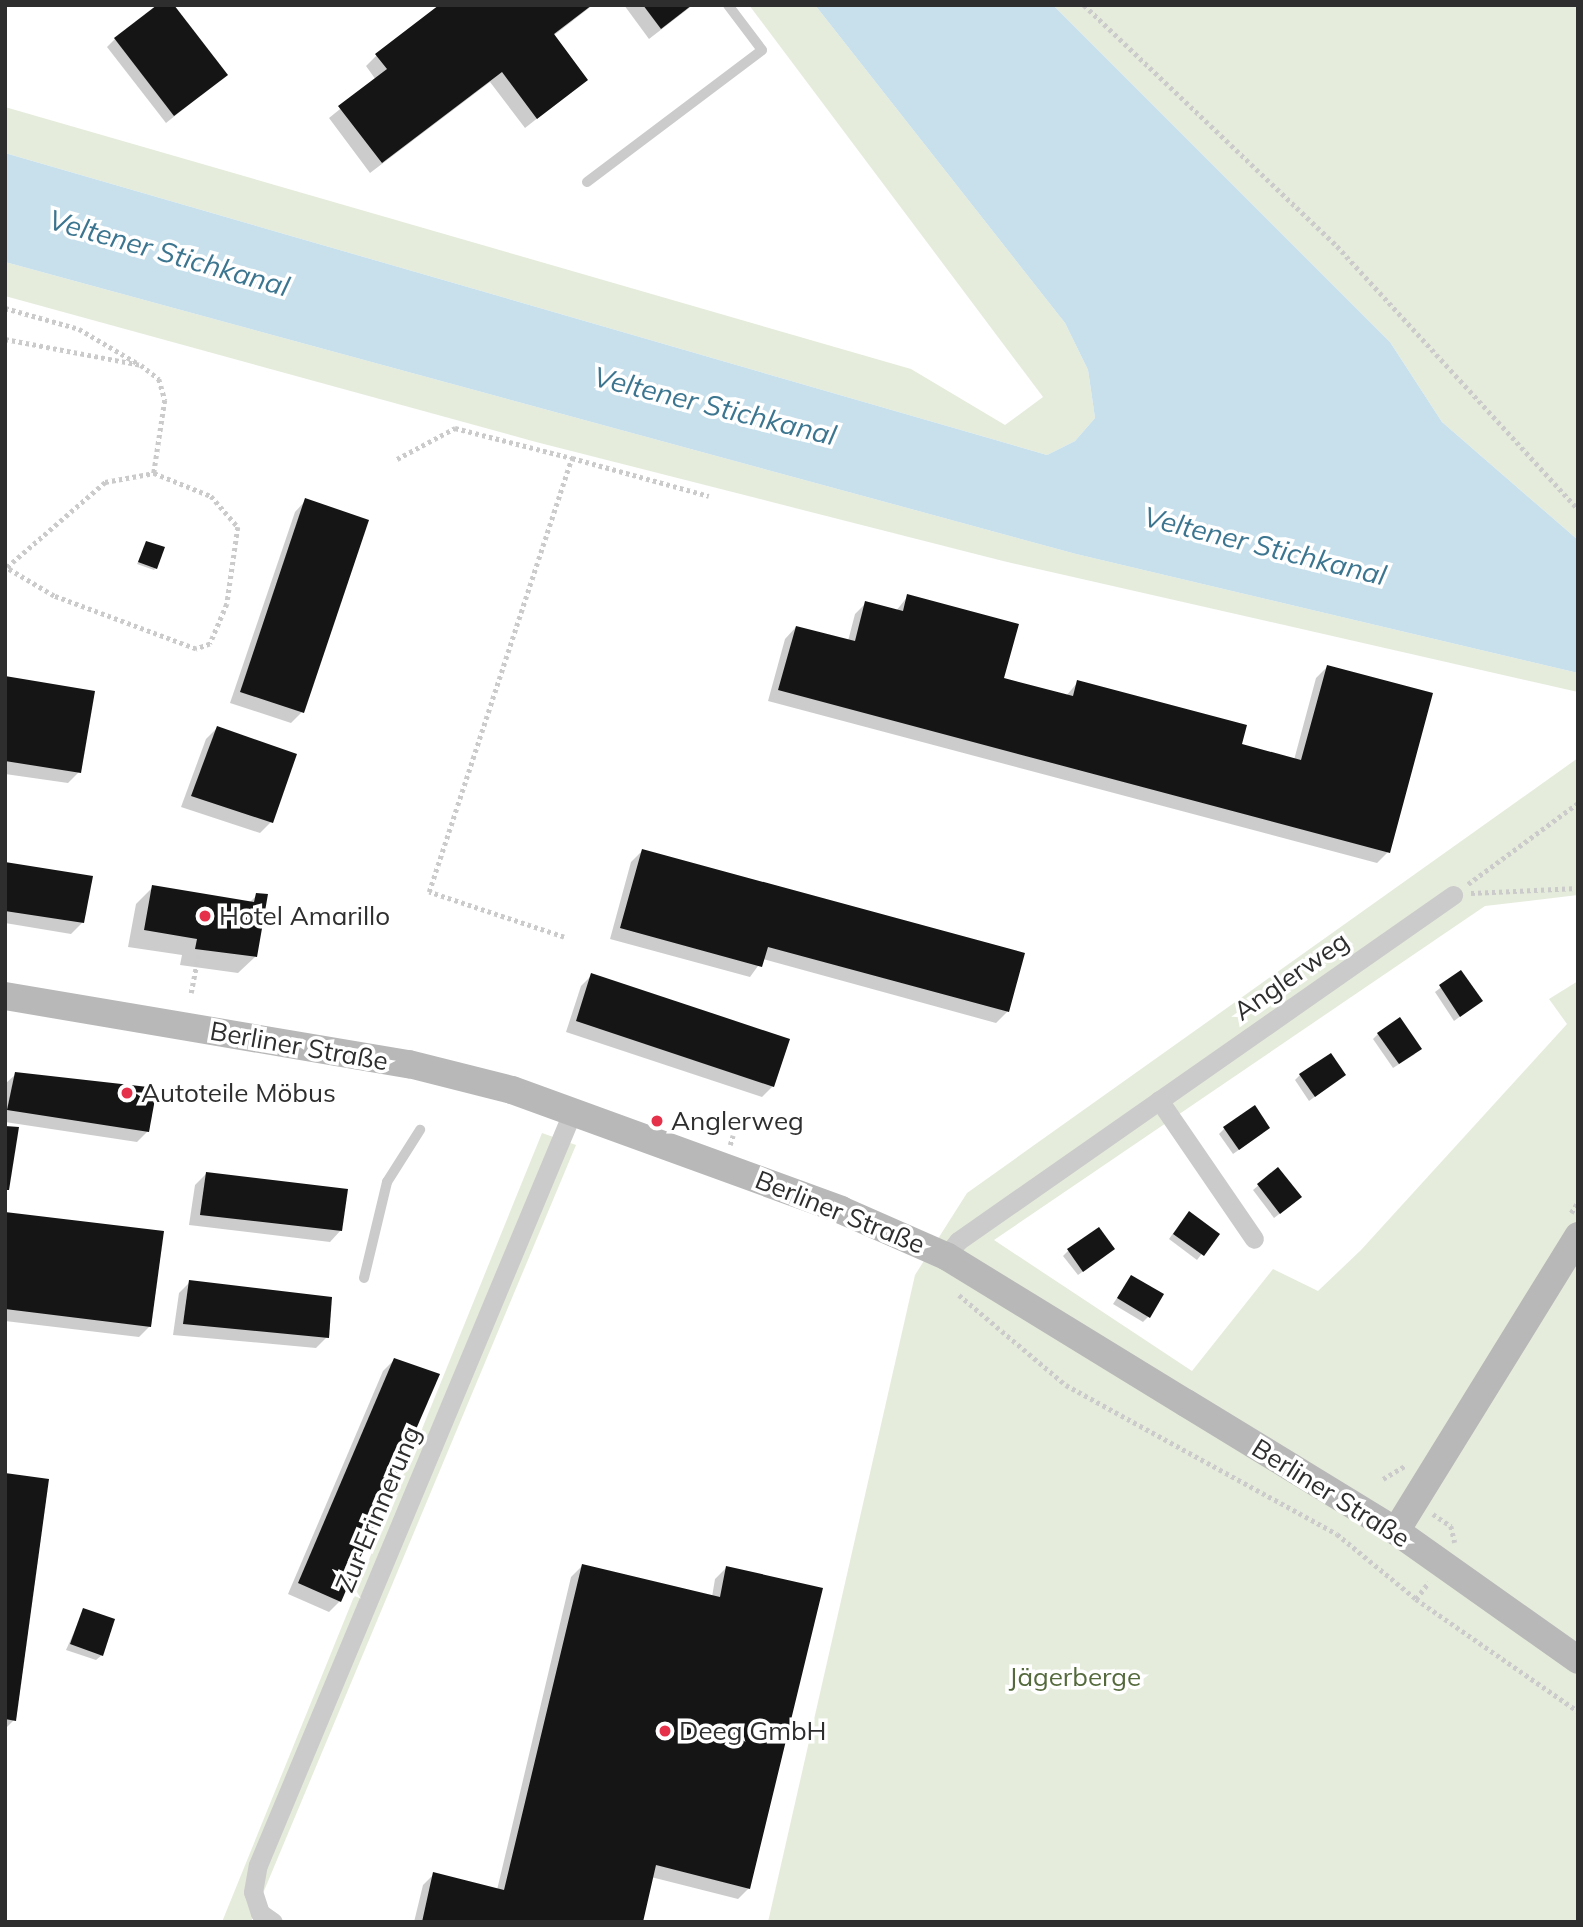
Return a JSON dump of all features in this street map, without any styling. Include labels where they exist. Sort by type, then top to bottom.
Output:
[{"type":"main road","name":"Berliner Straße","points":[[5,996],[410,1065],[572,1114],[723,1165],[946,1256],[1396,1531],[1578,1660]]},
{"type":"main road","points":[[1396,1531],[1578,1236]]},
{"type":"street","name":"Anglerweg","points":[[946,1256],[958,1241],[1453,895]]},
{"type":"street","points":[[1159,1100],[1254,1239]]},
{"type":"street","name":"Zur Erinnerung","points":[[273,1922],[260,1913],[253,1892],[258,1865],[572,1114]]},
{"type":"lane","points":[[587,182],[762,50],[728,5]]},
{"type":"lane","points":[[364,1278],[387,1182],[420,1130]]},
{"type":"path","points":[[1084,5],[1337,247],[1578,509]]},
{"type":"path","points":[[5,308],[79,329],[141,365],[159,379],[166,400],[153,473]]},
{"type":"path","points":[[5,339],[141,365]]},
{"type":"path","points":[[397,459],[455,428],[709,496]]},
{"type":"path","points":[[564,937],[429,892],[572,458]]},
{"type":"path","points":[[153,473],[211,496],[237,527],[227,604],[211,644],[196,649],[54,596],[6,567],[105,482],[153,473]]},
{"type":"path","points":[[1453,895],[1578,803]]},
{"type":"path","points":[[1453,895],[1578,888]]},
{"type":"path","points":[[191,993],[199,951]]},
{"type":"path","points":[[949,1287],[1066,1385],[1337,1534],[1416,1599],[1578,1711]]},
{"type":"green space","points":[[749,5],[815,5],[1065,323],[1088,370],[1095,418],[1075,441],[1047,455],[5,153],[5,107],[911,369],[1005,425],[1043,397]]},
{"type":"green space","points":[[1053,5],[1578,5],[1578,540],[1442,422],[1390,342]]},
{"type":"green space","points":[[5,262],[1076,554],[1578,673],[1578,692],[1003,561],[536,442],[5,296]]},
{"type":"green space","name":"Jägerberge","points":[[1578,758],[1578,895],[1485,906],[994,1240],[1192,1371],[1273,1269],[1318,1291],[1361,1250],[1567,1024],[1549,999],[1578,981],[1578,1922],[768,1922],[915,1275],[967,1193]]},
{"type":"green space","points":[[542,1133],[576,1145],[251,1922],[222,1922]]},
{"type":"water","name":"Veltener Stichkanal","points":[[815,5],[1053,5],[1390,342],[1442,422],[1578,540],[1578,673],[1076,554],[5,262],[5,153],[1047,455],[1075,441],[1095,418],[1088,370],[1065,323]]},
{"type":"building","points":[[157,5],[174,5],[228,75],[174,116],[114,38]]},
{"type":"building","points":[[439,5],[592,5],[554,34],[588,80],[537,119],[502,72],[382,163],[338,106],[387,69],[375,54]]},
{"type":"building","points":[[643,5],[692,5],[661,29]]},
{"type":"building","points":[[305,498],[369,520],[304,713],[240,692]]},
{"type":"building","points":[[146,541],[165,547],[157,569],[138,562]]},
{"type":"building","points":[[907,594],[1019,624],[1004,678],[1073,696],[1077,680],[1247,725],[1242,744],[1301,760],[1327,665],[1433,693],[1390,853],[778,690],[796,626],[855,641],[865,601],[903,611]]},
{"type":"building","points":[[5,676],[95,691],[81,773],[5,761]]},
{"type":"building","points":[[217,726],[297,754],[273,823],[191,796]]},
{"type":"building","points":[[642,849],[1025,953],[1009,1012],[768,947],[762,967],[620,928]]},
{"type":"building","points":[[5,862],[93,876],[84,923],[5,911]]},
{"type":"building","name":"Hotel Amarillo","points":[[152,885],[254,902],[256,893],[268,894],[257,957],[195,949],[197,939],[144,930]]},
{"type":"building","points":[[1461,970],[1483,1001],[1460,1017],[1439,985]]},
{"type":"building","points":[[591,973],[790,1039],[774,1087],[576,1021]]},
{"type":"building","points":[[1400,1017],[1422,1049],[1399,1064],[1377,1033]]},
{"type":"building","points":[[1331,1053],[1346,1075],[1315,1097],[1299,1074]]},
{"type":"building","points":[[15,1072],[157,1088],[149,1132],[7,1110]]},
{"type":"building","points":[[1255,1105],[1270,1128],[1239,1150],[1223,1127]]},
{"type":"building","points":[[5,1126],[19,1127],[9,1190],[5,1190]]},
{"type":"building","points":[[1278,1167],[1302,1197],[1280,1214],[1257,1184]]},
{"type":"building","points":[[206,1172],[348,1189],[342,1231],[200,1215]]},
{"type":"building","points":[[1189,1211],[1220,1234],[1204,1256],[1173,1234]]},
{"type":"building","points":[[5,1212],[164,1231],[151,1327],[5,1309]]},
{"type":"building","points":[[1099,1227],[1115,1249],[1083,1272],[1067,1249]]},
{"type":"building","points":[[1131,1275],[1164,1294],[1150,1318],[1117,1298]]},
{"type":"building","points":[[189,1280],[332,1297],[329,1338],[183,1324]]},
{"type":"building","points":[[394,1358],[440,1374],[341,1602],[298,1583]]},
{"type":"building","points":[[5,1473],[49,1479],[16,1721],[5,1719]]},
{"type":"building","name":"Deeg GmbH","points":[[582,1564],[720,1597],[726,1566],[823,1588],[750,1889],[656,1865],[643,1922],[422,1922],[433,1872],[504,1890]]},
{"type":"building","points":[[83,1608],[115,1619],[103,1656],[70,1644]]},
{"type":"place","name":"Hotel Amarillo","points":[[205,916]]},
{"type":"place","name":"Autoteile Möbus","points":[[127,1093]]},
{"type":"place","name":"Anglerweg","points":[[657,1121]]},
{"type":"place","name":"Deeg GmbH","points":[[665,1731]]}]
